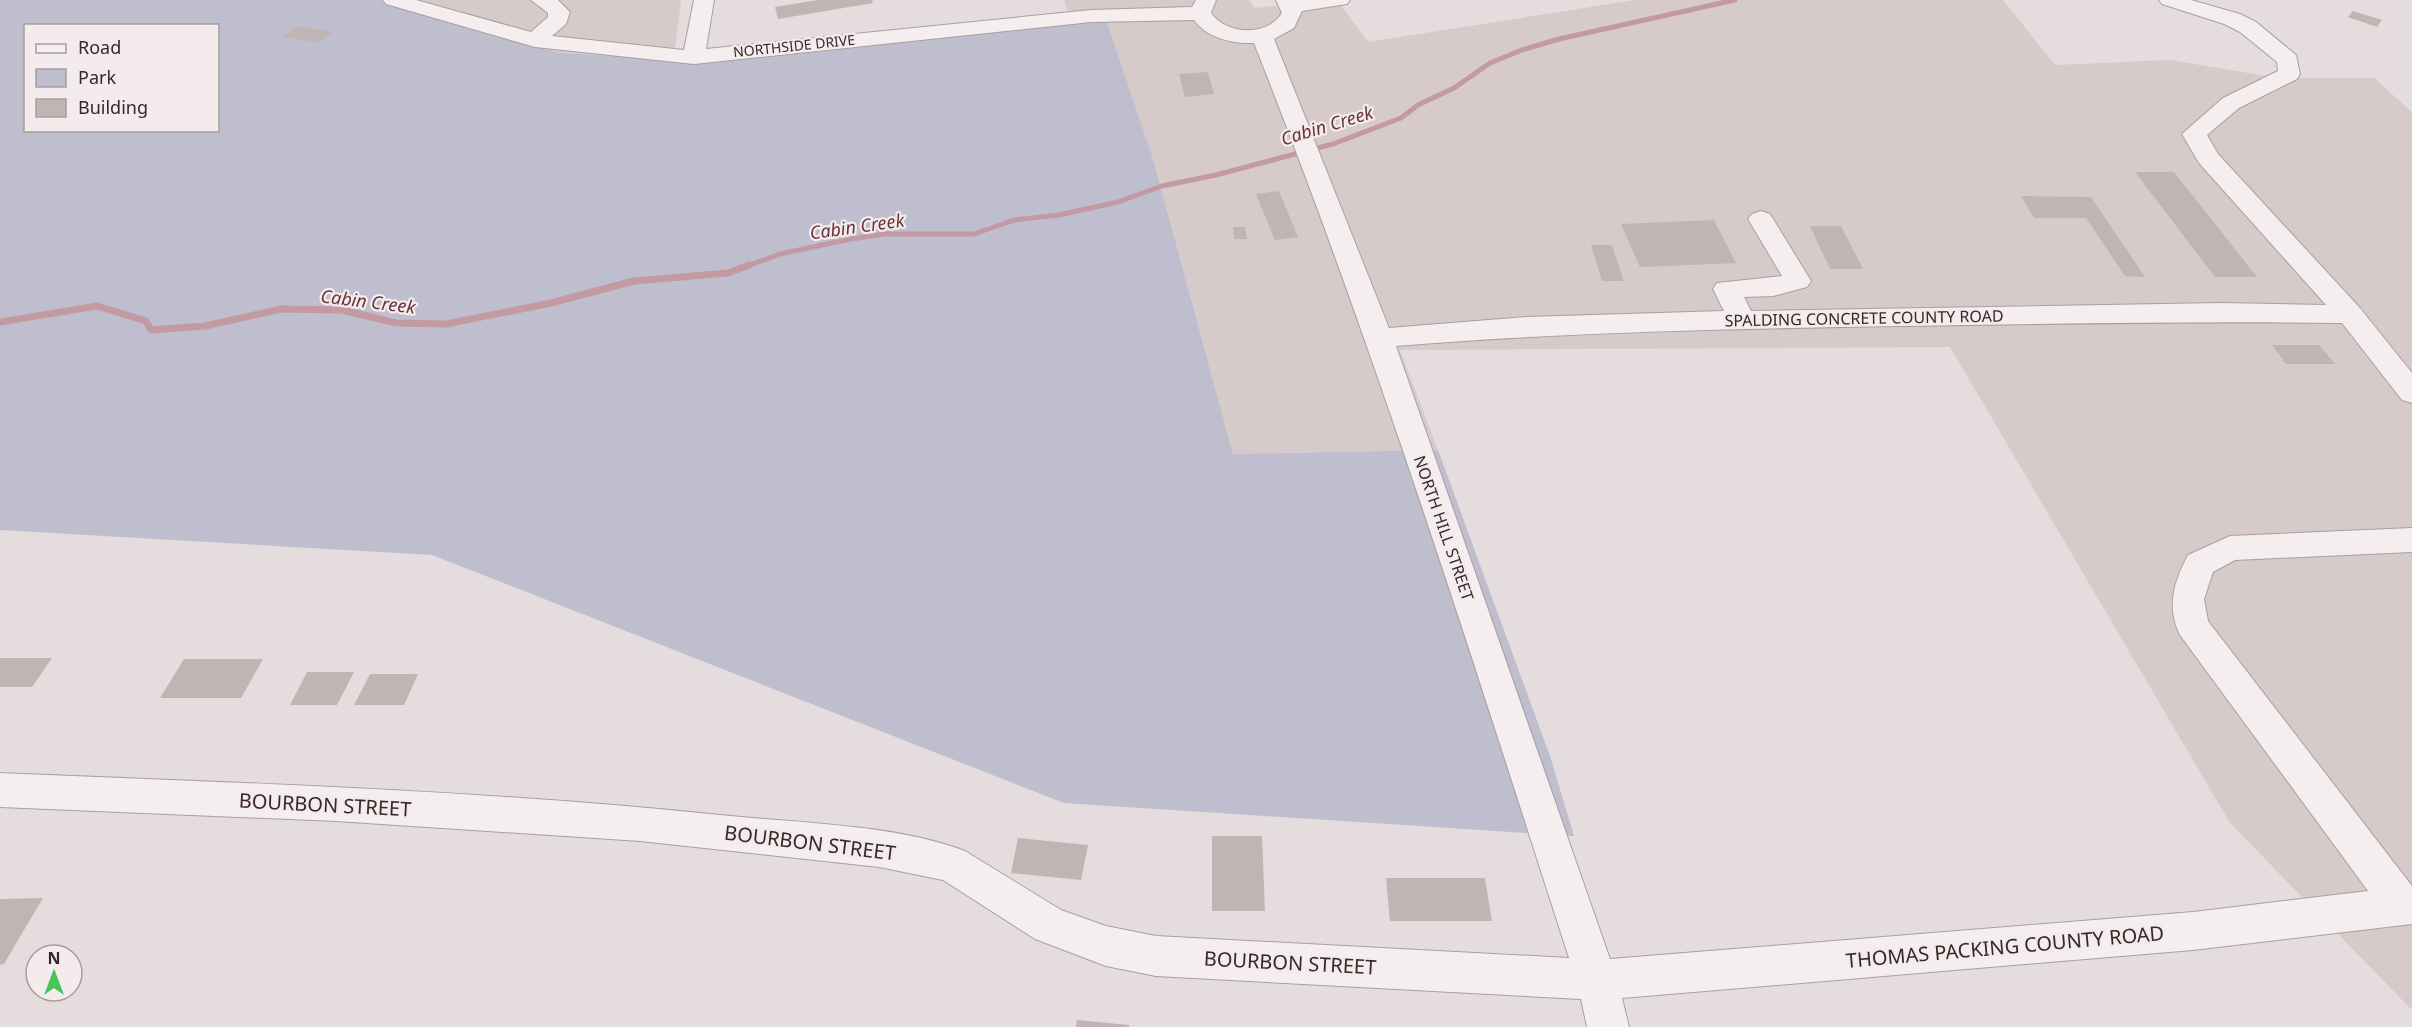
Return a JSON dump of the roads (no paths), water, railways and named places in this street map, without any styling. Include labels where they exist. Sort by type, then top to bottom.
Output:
[{"type":"street","name":"NORTHSIDE DRIVE","points":[[393,0],[535,40],[592,48],[694,57],[1043,10],[1203,7]]},
{"type":"street","points":[[535,40],[558,19],[560,12],[554,6],[541,0]]},
{"type":"street","points":[[694,57],[704,0]]},
{"type":"street","points":[[1203,7],[1203,20],[1221,32],[1234,35],[1262,34],[1285,26],[1293,13],[1289,3],[1340,0]]},
{"type":"street","points":[[2169,0],[2232,19],[2248,27],[2288,60],[2289,74],[2230,103],[2194,134],[2208,158],[2350,314],[2412,393]]},
{"type":"street","name":"NORTH HILL STREET","points":[[1262,34],[1308,146],[1379,338],[1597,980],[1608,1027]]},
{"type":"street","points":[[1742,320],[1726,289],[1773,287],[1798,281],[1761,219]]},
{"type":"street","name":"SPALDING CONCRETE COUNTY ROAD","points":[[1379,338],[1527,326],[1742,320],[2222,312],[2350,314]]},
{"type":"street","points":[[2407,906],[2192,625],[2187,599],[2200,564],[2230,548],[2412,540]]},
{"type":"street","name":"BOURBON STREET","points":[[0,790],[371,806],[640,824],[879,849],[951,864],[1049,925],[1106,946],[1156,956],[1597,980]]},
{"type":"street","name":"THOMAS PACKING COUNTY ROAD","points":[[1597,980],[2193,931],[2407,906]]},
{"type":"waterway","name":"Cabin Creek","points":[[745,267],[780,254],[851,239],[885,234],[974,234],[1014,220],[1059,215],[1118,202],[1162,186],[1216,175],[1333,144],[1401,118],[1418,105],[1454,88],[1490,63],[1522,50],[1559,39],[1735,0]]},
{"type":"waterway","name":"Cabin Creek","points":[[0,322],[97,306],[146,321],[151,330],[205,326],[281,309],[342,310],[396,323],[446,324],[551,303],[634,281],[728,273],[749,265]]}]
